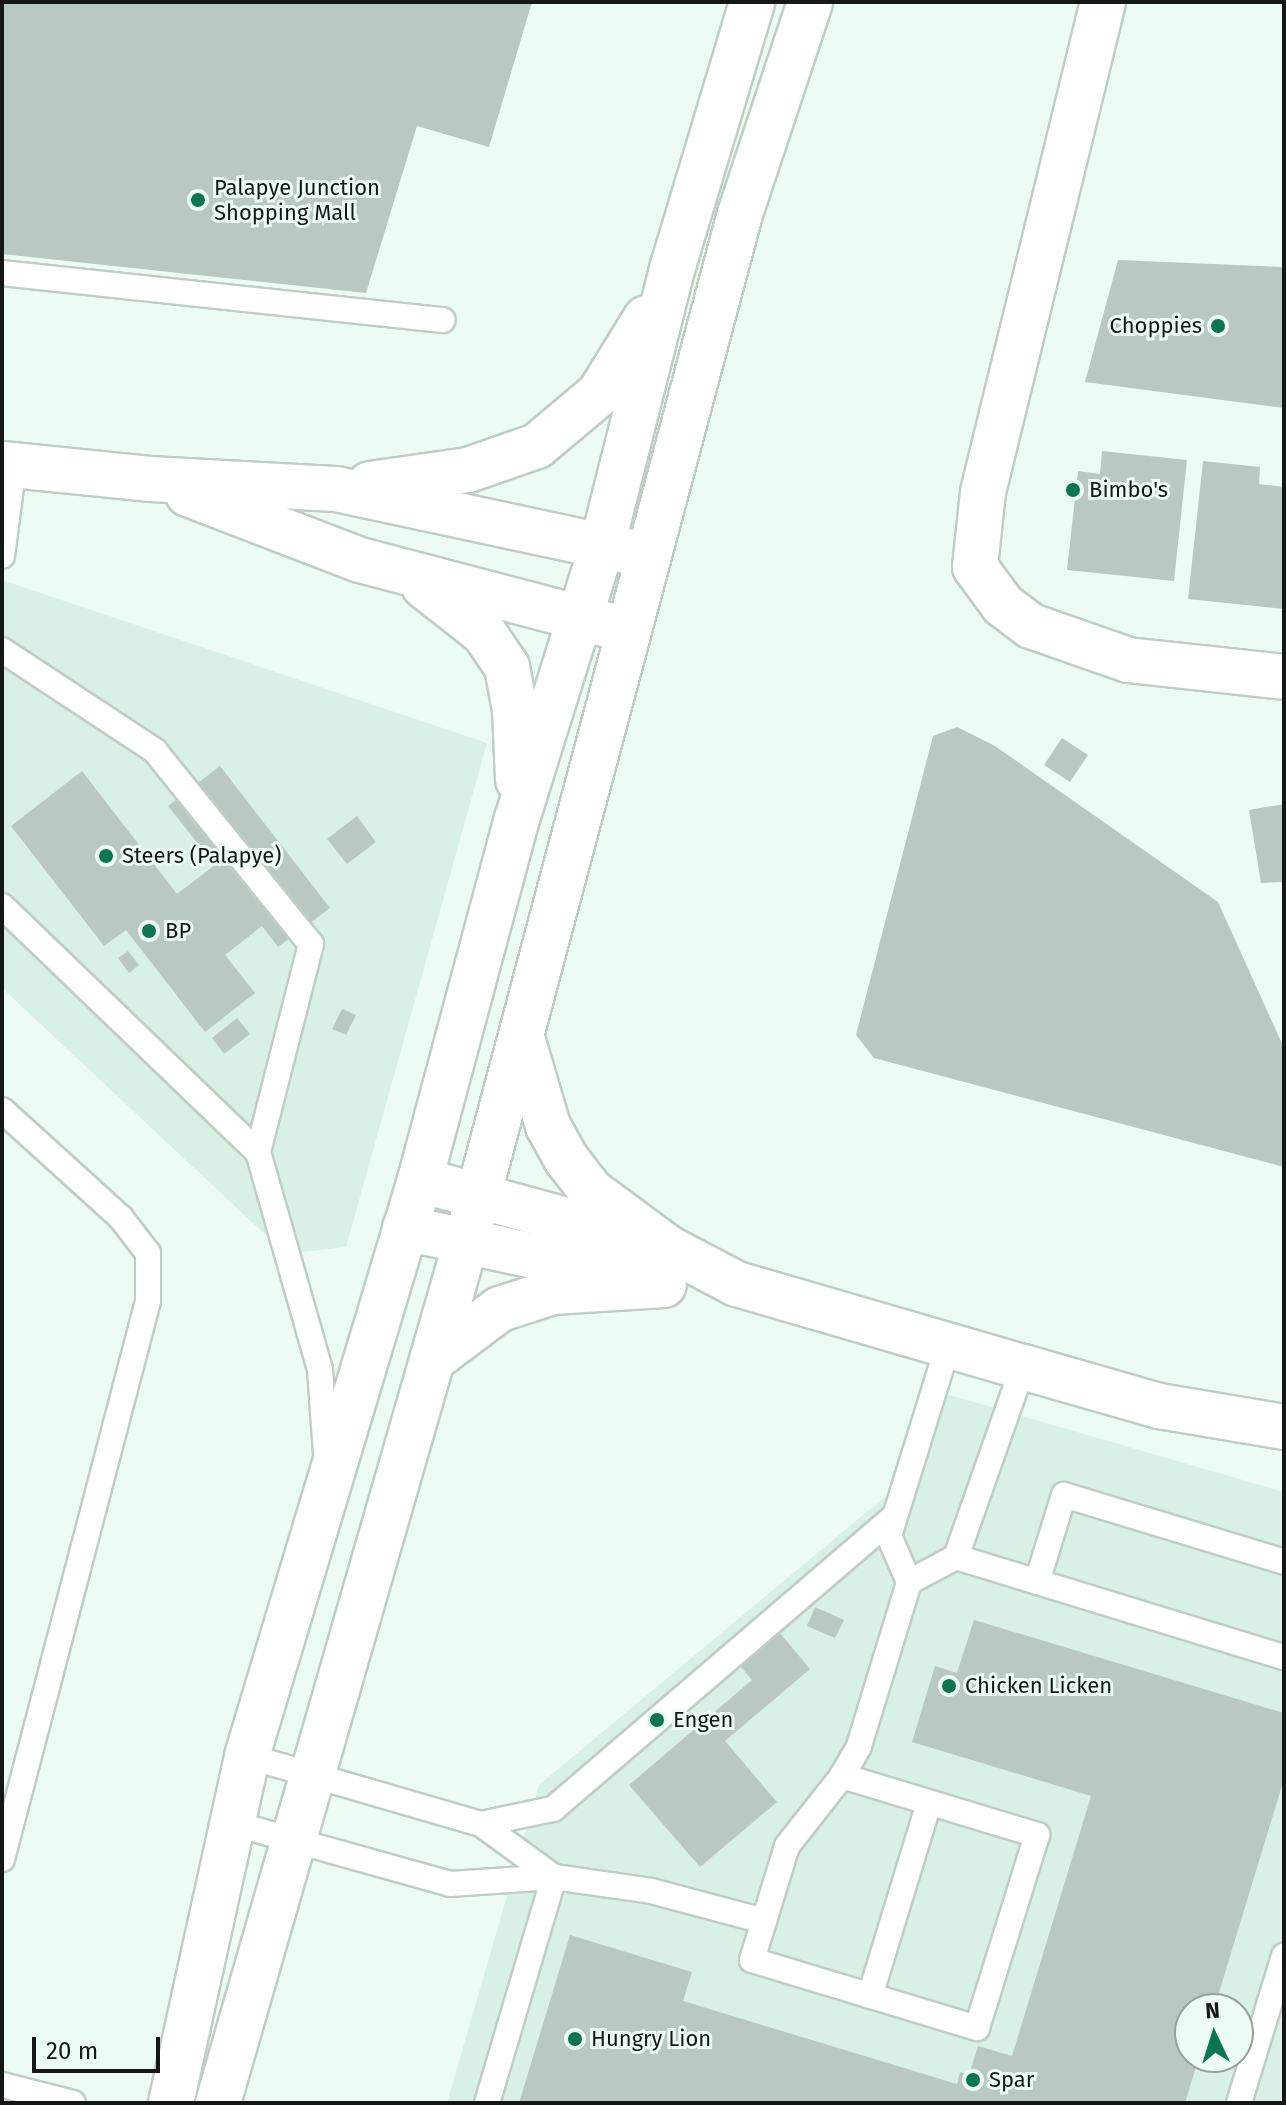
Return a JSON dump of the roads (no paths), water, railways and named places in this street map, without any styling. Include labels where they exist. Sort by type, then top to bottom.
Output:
[{"type":"main road","points":[[171,2103],[247,1756],[329,1492],[420,1180],[517,819],[602,546],[673,266],[752,2]]},
{"type":"main road","points":[[218,2103],[296,1842],[312,1775],[466,1242],[628,630],[645,555],[740,214],[810,2]]},
{"type":"main road","points":[[1103,2],[983,492],[975,567],[1003,605],[1044,631],[1128,660],[1284,677]]},
{"type":"main road","points":[[336,489],[468,470],[537,446],[599,394],[673,266]]},
{"type":"main road","points":[[8,464],[149,479],[336,489],[645,555]]},
{"type":"main road","points":[[149,479],[402,571],[628,630]]},
{"type":"main road","points":[[402,571],[484,633],[507,667],[519,754],[517,819]]},
{"type":"main road","points":[[521,1036],[548,1126],[567,1160],[591,1191],[666,1266]]},
{"type":"main road","points":[[420,1180],[666,1266],[1159,1406],[1284,1427]]},
{"type":"main road","points":[[405,1228],[466,1242],[666,1266]]},
{"type":"main road","points":[[432,1360],[500,1309],[553,1292],[666,1266]]},
{"type":"lane","points":[[2,273],[442,320]]},
{"type":"lane","points":[[2,556],[8,464]]},
{"type":"lane","points":[[2,650],[155,751],[311,944],[258,1152],[320,1370],[329,1492]]},
{"type":"lane","points":[[2,906],[258,1152]]},
{"type":"lane","points":[[2,1110],[121,1218],[139,1241],[148,1253],[148,1301],[2,1859]]},
{"type":"lane","points":[[842,1776],[1037,1835],[977,2028],[752,1960],[787,1846],[842,1776],[859,1746],[909,1582],[889,1536],[948,1345]]},
{"type":"lane","points":[[909,1582],[956,1557],[1023,1367]]},
{"type":"lane","points":[[1037,1582],[1064,1495],[1284,1562]]},
{"type":"lane","points":[[481,1824],[553,1809],[895,1516]]},
{"type":"lane","points":[[956,1557],[1284,1657]]},
{"type":"lane","points":[[247,1756],[481,1824],[554,1877]]},
{"type":"lane","points":[[870,1996],[929,1803]]},
{"type":"lane","points":[[232,1823],[450,1884],[554,1877],[651,1891],[764,1921]]},
{"type":"lane","points":[[487,2103],[554,1877]]},
{"type":"lane","points":[[1239,2103],[1284,1956]]},
{"type":"lane","points":[[2,2085],[73,2103]]},
{"type":"place","name":"Palapye Junction Shopping Mall","points":[[198,200]]},
{"type":"place","name":"Choppies","points":[[1218,326]]},
{"type":"place","name":"Bimbo's","points":[[1073,490]]},
{"type":"place","name":"Steers (Palapye)","points":[[106,856]]},
{"type":"place","name":"BP","points":[[149,931]]},
{"type":"place","name":"Chicken Licken","points":[[949,1686]]},
{"type":"place","name":"Engen","points":[[657,1720]]},
{"type":"place","name":"Hungry Lion","points":[[575,2039]]},
{"type":"place","name":"Spar","points":[[973,2080]]}]
